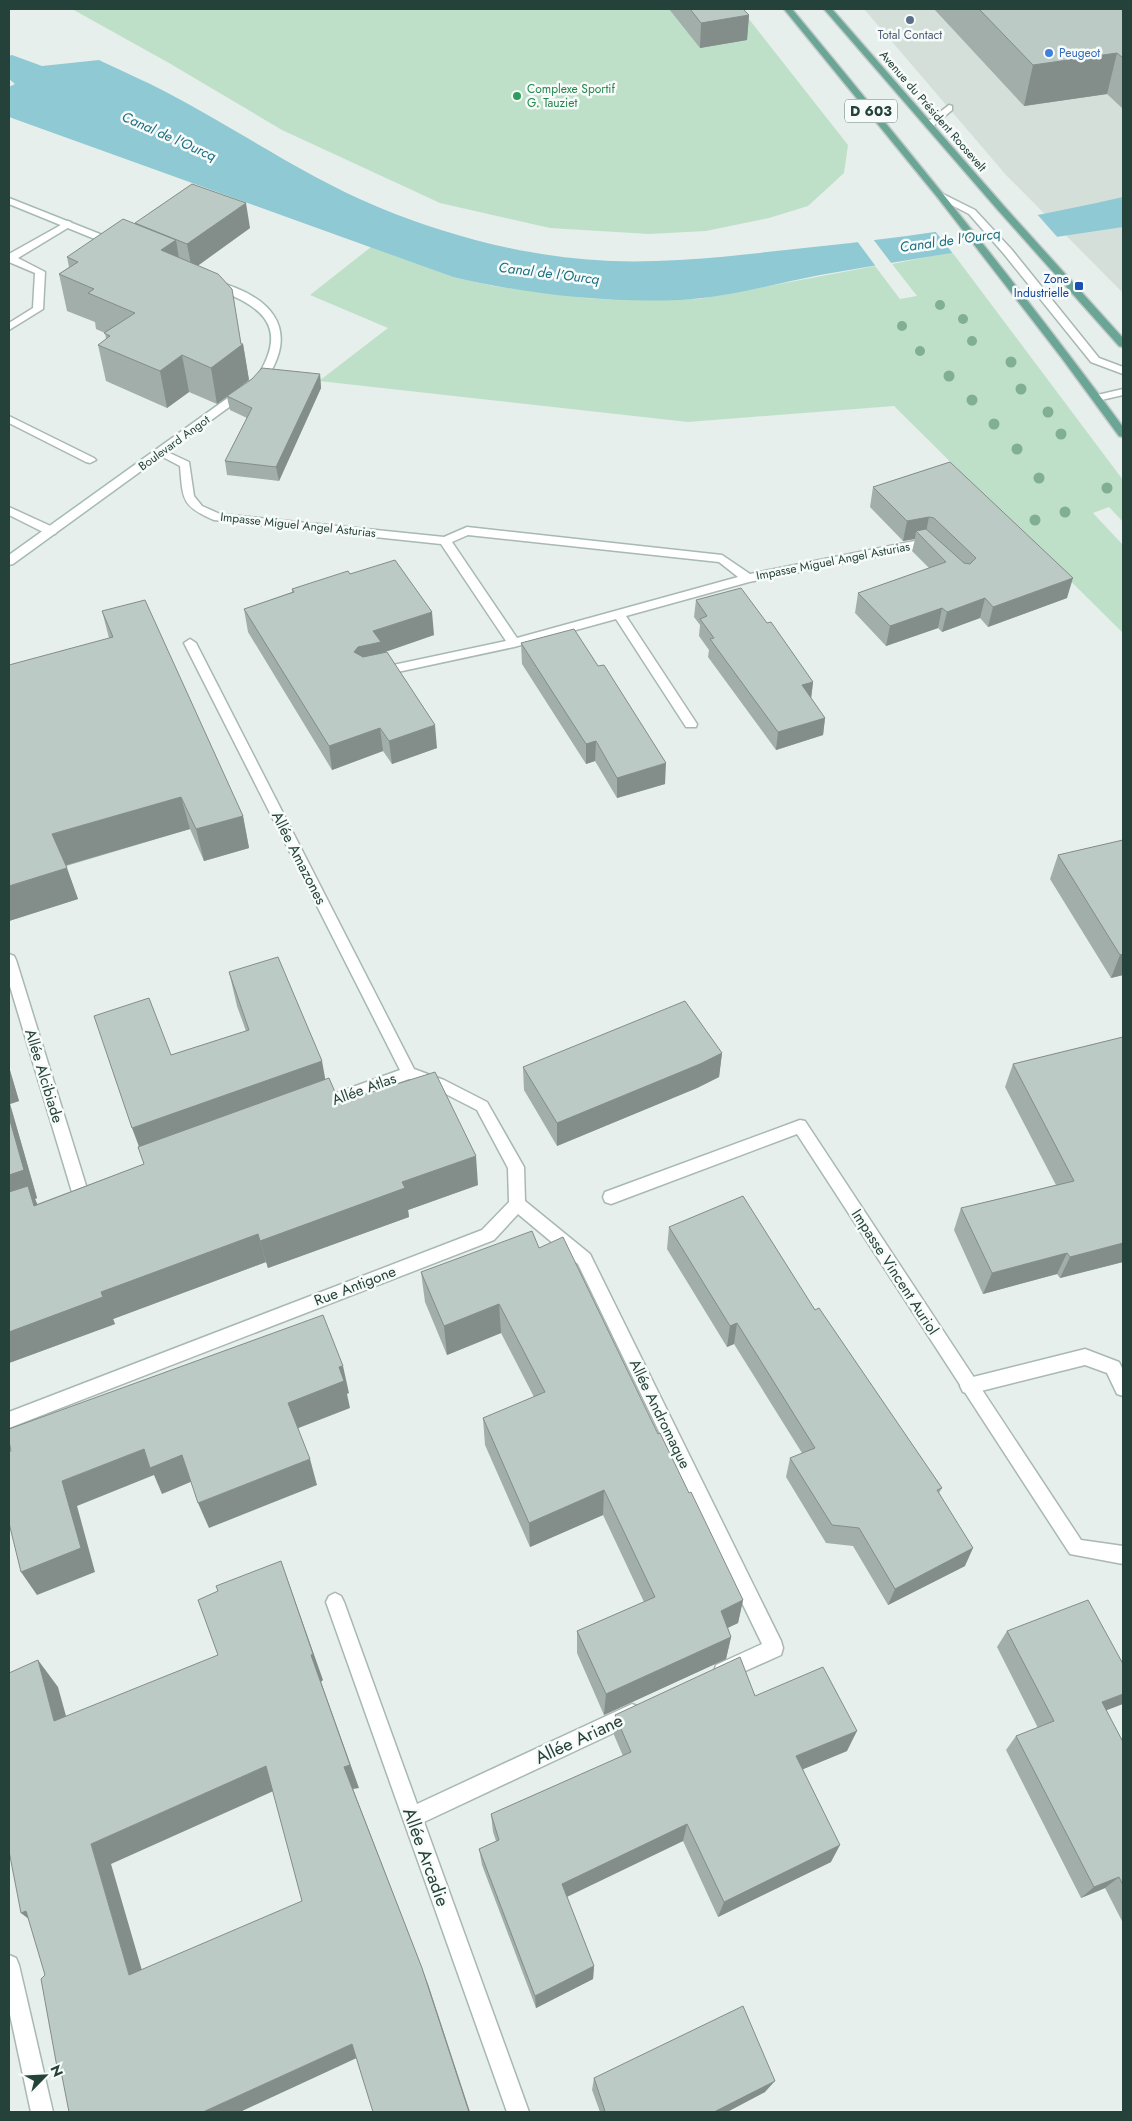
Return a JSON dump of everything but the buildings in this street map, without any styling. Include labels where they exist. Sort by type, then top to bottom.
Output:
[{"type":"main road","name":"D 603","points":[[788,9],[941,196],[986,256],[1065,354],[1123,434]]},
{"type":"main road","name":"Avenue du Président Roosevelt","points":[[828,9],[1035,247],[1123,344]]},
{"type":"street","points":[[929,125],[949,108]]},
{"type":"street","points":[[941,196],[972,212],[1008,252],[1095,360],[1123,371]]},
{"type":"street","points":[[9,201],[126,248]]},
{"type":"street","points":[[9,258],[68,224]]},
{"type":"street","points":[[9,258],[40,272],[38,309],[9,327]]},
{"type":"street","name":"Boulevard Angot","points":[[9,561],[249,389],[269,368],[277,343],[276,331],[261,306],[249,298],[205,280]]},
{"type":"street","points":[[1096,398],[1123,392]]},
{"type":"street","points":[[9,419],[90,460]]},
{"type":"street","name":"Impasse Miguel Angel Asturias","points":[[161,452],[185,464],[188,496],[198,509],[218,517],[444,541],[467,531],[722,559],[748,578]]},
{"type":"street","points":[[9,511],[50,531]]},
{"type":"street","points":[[444,541],[514,643]]},
{"type":"street","name":"Impasse Miguel Angel Asturias","points":[[365,675],[514,643],[748,578],[925,543],[938,554]]},
{"type":"street","points":[[618,613],[691,724]]},
{"type":"street","name":"Allée Amazones","points":[[190,644],[409,1073]]},
{"type":"street","name":"Allée Alcibiade","points":[[9,960],[80,1192]]},
{"type":"street","points":[[409,1073],[440,1084],[482,1106],[516,1167],[517,1204]]},
{"type":"street","name":"Allée Atlas","points":[[306,1110],[409,1073]]},
{"type":"street","name":"Impasse Vincent Auriol","points":[[611,1197],[800,1126],[1076,1548],[1123,1555]]},
{"type":"street","points":[[62,1198],[99,1185]]},
{"type":"street","name":"Rue Antigone","points":[[9,1420],[488,1235],[517,1204]]},
{"type":"street","name":"Allée Andromaque","points":[[517,1204],[584,1259],[774,1648],[704,1681]]},
{"type":"street","points":[[969,1386],[1085,1358],[1118,1362],[1123,1388]]},
{"type":"street","name":"Allée Arcadie","points":[[335,1602],[518,2112]]},
{"type":"street","name":"Allée Ariane","points":[[412,1817],[650,1706]]},
{"type":"street","points":[[9,1964],[42,2112]]},
{"type":"shaded area","points":[[864,9],[1123,9],[1123,293],[1006,175]]},
{"type":"green space","name":"Complexe Sportif G. Tauziet","points":[[72,9],[741,9],[848,145],[844,173],[808,206],[769,218],[706,231],[649,234],[550,228],[440,203],[282,130],[169,63]]},
{"type":"green space","points":[[371,247],[453,277],[493,286],[584,298],[619,300],[699,299],[875,266],[900,299],[917,296],[892,264],[952,252],[1123,480],[1123,522],[1109,507],[1093,513],[1123,545],[1123,633],[894,406],[688,422],[319,381],[388,328],[310,295]]},
{"type":"water","name":"Canal de l'Ourcq","points":[[12,55],[42,66],[99,60],[166,92],[297,167],[378,207],[411,220],[479,241],[549,255],[620,261],[673,260],[725,256],[877,240],[960,228],[1042,214],[1123,197],[1123,227],[858,268],[732,294],[697,299],[650,301],[593,299],[537,293],[453,277],[9,117],[9,87],[15,84],[9,79],[9,56]]},
{"type":"pier","points":[[1036,213],[1059,239],[954,255],[935,231]]},
{"type":"pier","points":[[873,239],[893,265],[877,268],[857,241]]},
{"type":"place","name":"Total Contact","points":[[910,20]]},
{"type":"place","name":"Peugeot","points":[[1049,53]]},
{"type":"place","name":"Complexe Sportif G. Tauziet","points":[[517,96]]},
{"type":"place","name":"Zone Industrielle","points":[[1079,286]]}]
